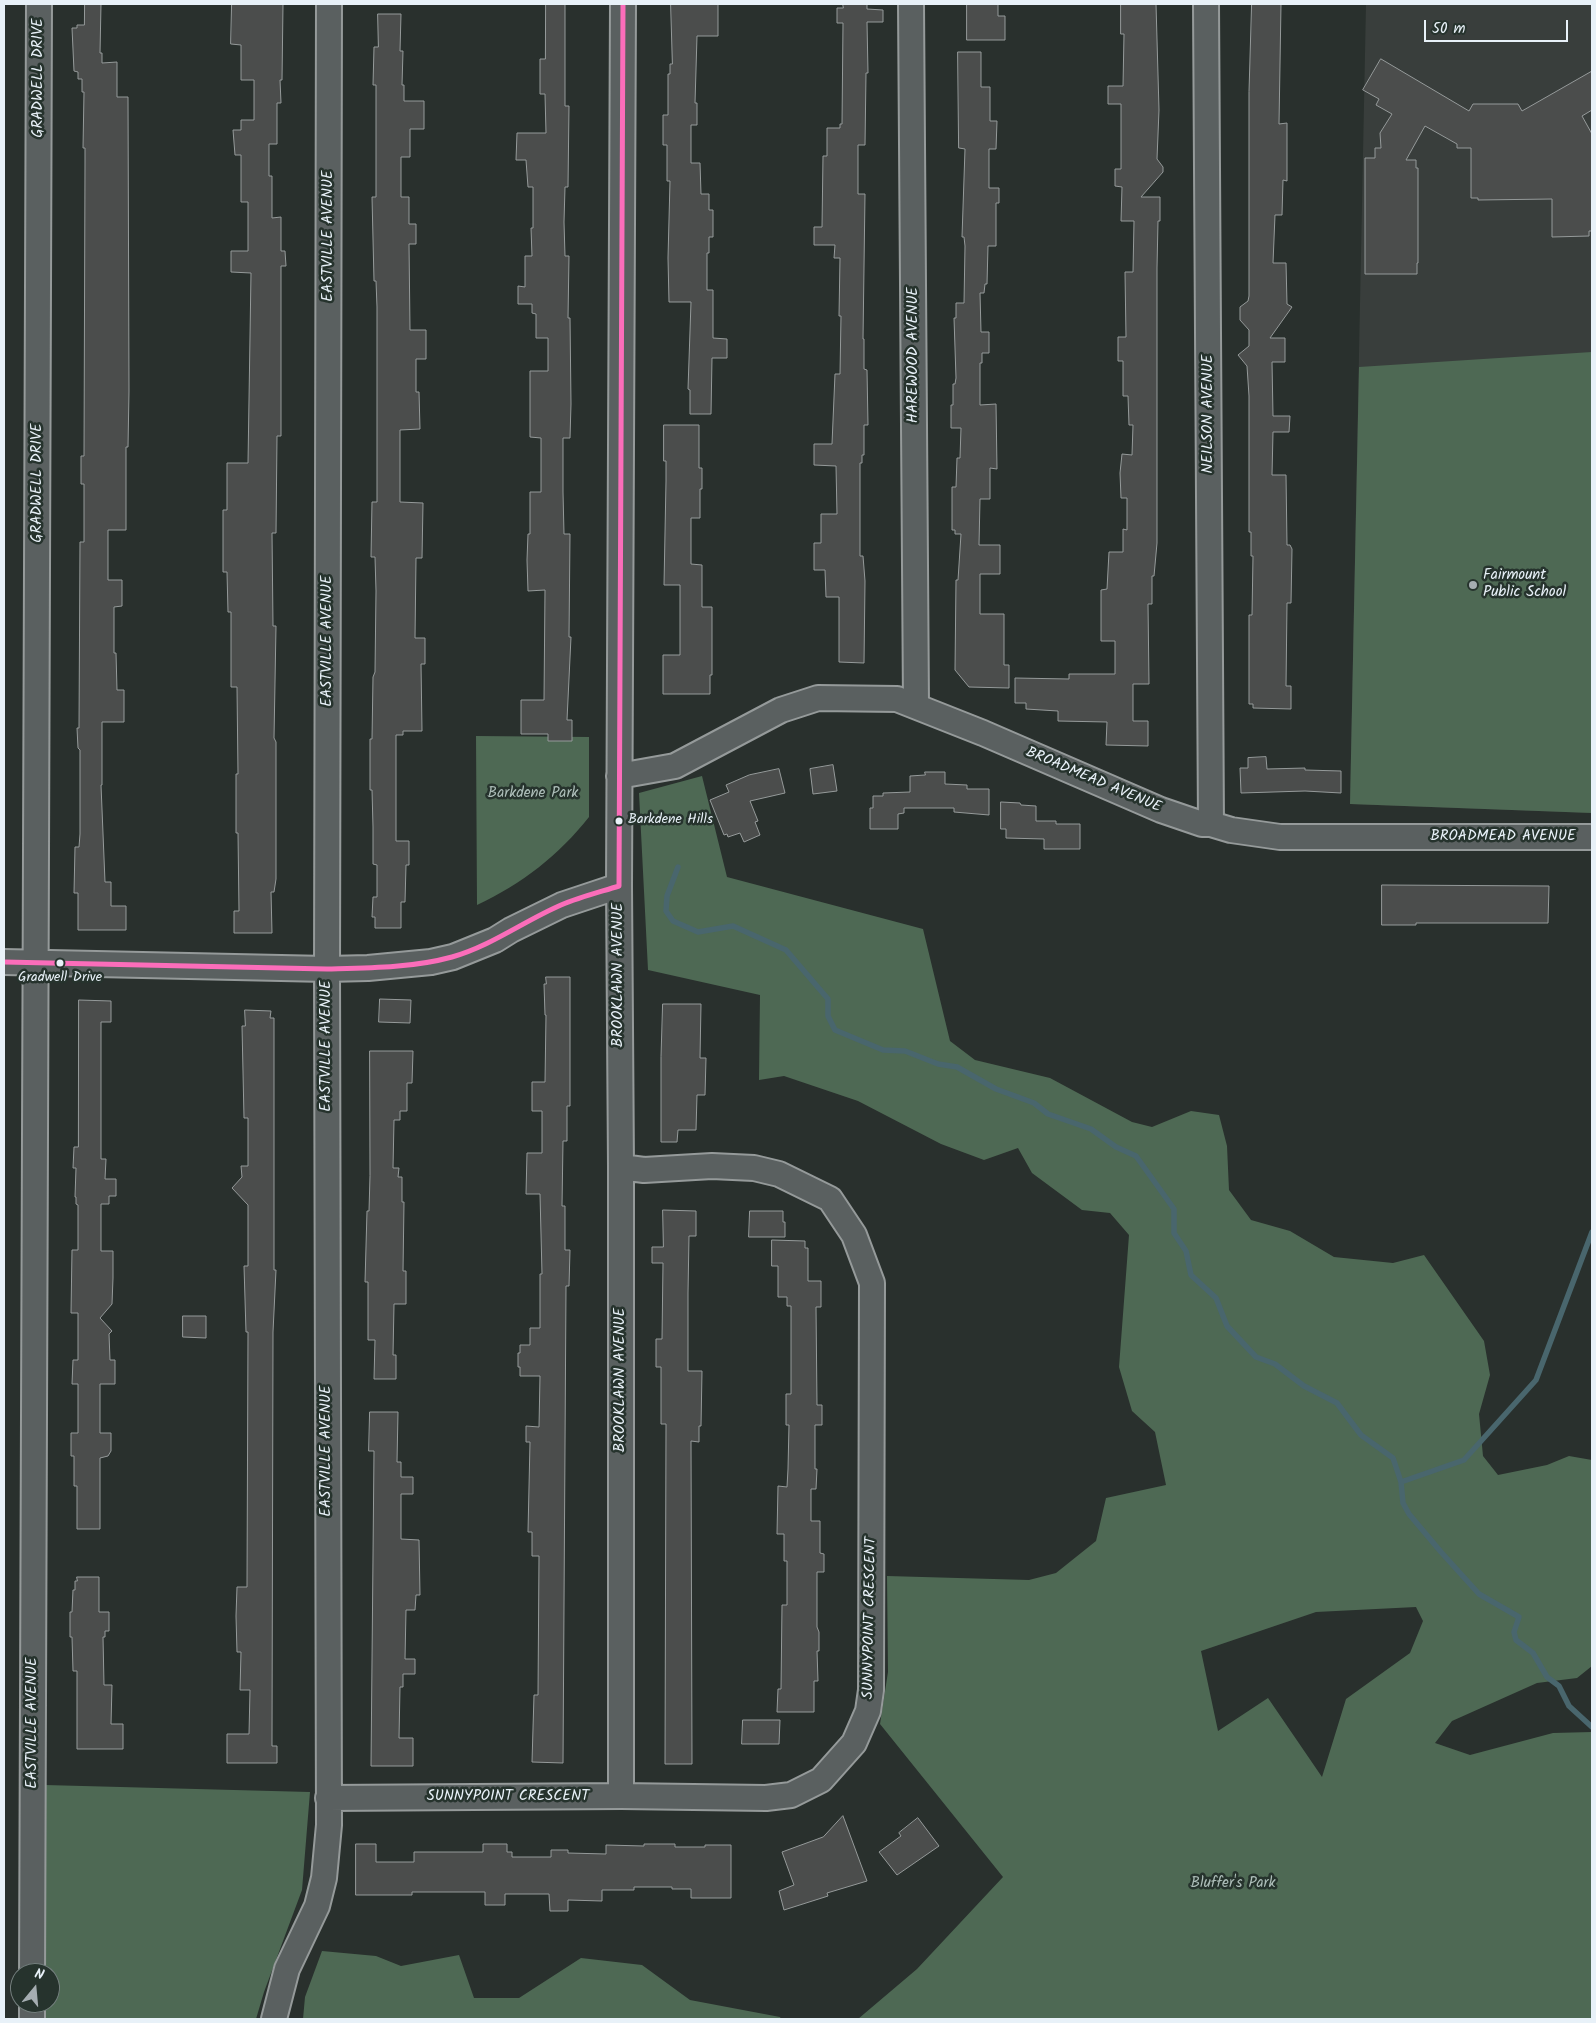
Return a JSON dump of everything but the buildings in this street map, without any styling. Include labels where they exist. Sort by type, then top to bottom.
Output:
[{"type":"street","name":"GRADWELL DRIVE","points":[[36,963],[39,4]]},
{"type":"street","name":"EASTVILLE AVENUE","points":[[274,2019],[287,1969],[317,1906],[324,1878],[328,1834],[329,4]]},
{"type":"street","name":"BROOKLAWN AVENUE","points":[[621,1796],[619,776],[622,4]]},
{"type":"street","name":"HAREWOOD AVENUE","points":[[911,4],[916,705]]},
{"type":"street","name":"NEILSON AVENUE","points":[[1206,4],[1212,824]]},
{"type":"street","name":"BROADMEAD AVENUE","points":[[619,776],[674,766],[781,710],[818,698],[897,699],[916,705],[1161,810],[1202,824],[1212,824],[1231,830],[1280,837],[1590,837]]},
{"type":"street","points":[[4,962],[327,969],[368,968],[431,962],[454,957],[495,940],[562,905],[619,886]]},
{"type":"street","name":"EASTVILLE AVENUE","points":[[32,1963],[36,963]]},
{"type":"street","name":"SUNNYPOINT CRESCENT","points":[[328,1798],[621,1796],[766,1798],[792,1795],[821,1780],[854,1742],[868,1710],[871,1690],[873,1575],[872,1283],[854,1235],[830,1199],[779,1174],[754,1168],[712,1166],[644,1170],[621,1167]]},
{"type":"shaded area","name":"Fairmount Public School","points":[[1366,4],[1592,4],[1592,813],[1350,804]]},
{"type":"green space","points":[[1592,352],[1592,813],[1350,804],[1359,367]]},
{"type":"green space","name":"Barkdene Park","points":[[476,736],[589,737],[589,817],[565,844],[539,867],[509,888],[477,905]]},
{"type":"green space","name":"Bluffer's Park","points":[[702,776],[727,877],[923,929],[950,1041],[975,1060],[1050,1078],[1132,1122],[1152,1127],[1191,1111],[1219,1115],[1227,1146],[1229,1190],[1251,1220],[1290,1231],[1334,1257],[1393,1263],[1424,1255],[1484,1341],[1490,1375],[1479,1414],[1483,1456],[1498,1475],[1547,1465],[1569,1456],[1592,1460],[1592,1666],[1577,1678],[1537,1683],[1452,1721],[1435,1743],[1470,1755],[1553,1733],[1592,1732],[1592,2019],[858,2019],[917,1969],[1003,1877],[880,1724],[888,1672],[887,1576],[1029,1580],[1056,1573],[1096,1541],[1106,1498],[1166,1485],[1155,1432],[1132,1411],[1119,1367],[1129,1235],[1110,1213],[1082,1210],[1032,1173],[1018,1148],[984,1160],[941,1144],[858,1101],[784,1076],[759,1080],[760,995],[648,970],[639,793]],"holes":[[[1416,1607],[1423,1621],[1410,1653],[1346,1699],[1322,1777],[1268,1698],[1218,1731],[1201,1651],[1316,1612]]]},
{"type":"green space","points":[[45,1785],[310,1792],[302,1890],[264,1992],[256,2019],[42,2019],[42,2013],[60,2013],[60,1963],[42,1963]]},
{"type":"green space","points":[[322,1951],[376,1956],[401,1966],[459,1955],[474,1998],[519,1998],[581,1958],[642,1965],[690,2000],[780,2017],[781,2019],[303,2019],[305,1997]]},
{"type":"waterway","points":[[678,867],[667,896],[666,911],[673,921],[698,932],[733,926],[786,950],[828,999],[828,1016],[835,1030],[883,1050],[905,1051],[938,1064],[957,1067],[996,1089],[1034,1103],[1048,1114],[1091,1129],[1116,1147],[1136,1156],[1174,1209],[1174,1233],[1186,1251],[1191,1275],[1216,1298],[1227,1326],[1256,1357],[1275,1364],[1304,1386],[1337,1403],[1361,1435],[1393,1458],[1401,1482],[1403,1503],[1409,1514],[1479,1594],[1519,1617],[1514,1632],[1516,1640],[1533,1653],[1547,1677],[1559,1686],[1569,1706],[1592,1727]]},
{"type":"waterway","points":[[1401,1482],[1464,1460],[1536,1380],[1592,1232]]},
{"type":"transit line","points":[[4,962],[327,969],[406,965],[437,961],[466,952],[494,940],[561,905],[619,886],[623,4]]},
{"type":"place","name":"Fairmount Public School","points":[[1473,585]]},
{"type":"place","name":"Barkdene Hills","points":[[619,821]]},
{"type":"place","name":"Gradwell Drive","points":[[60,963]]}]
